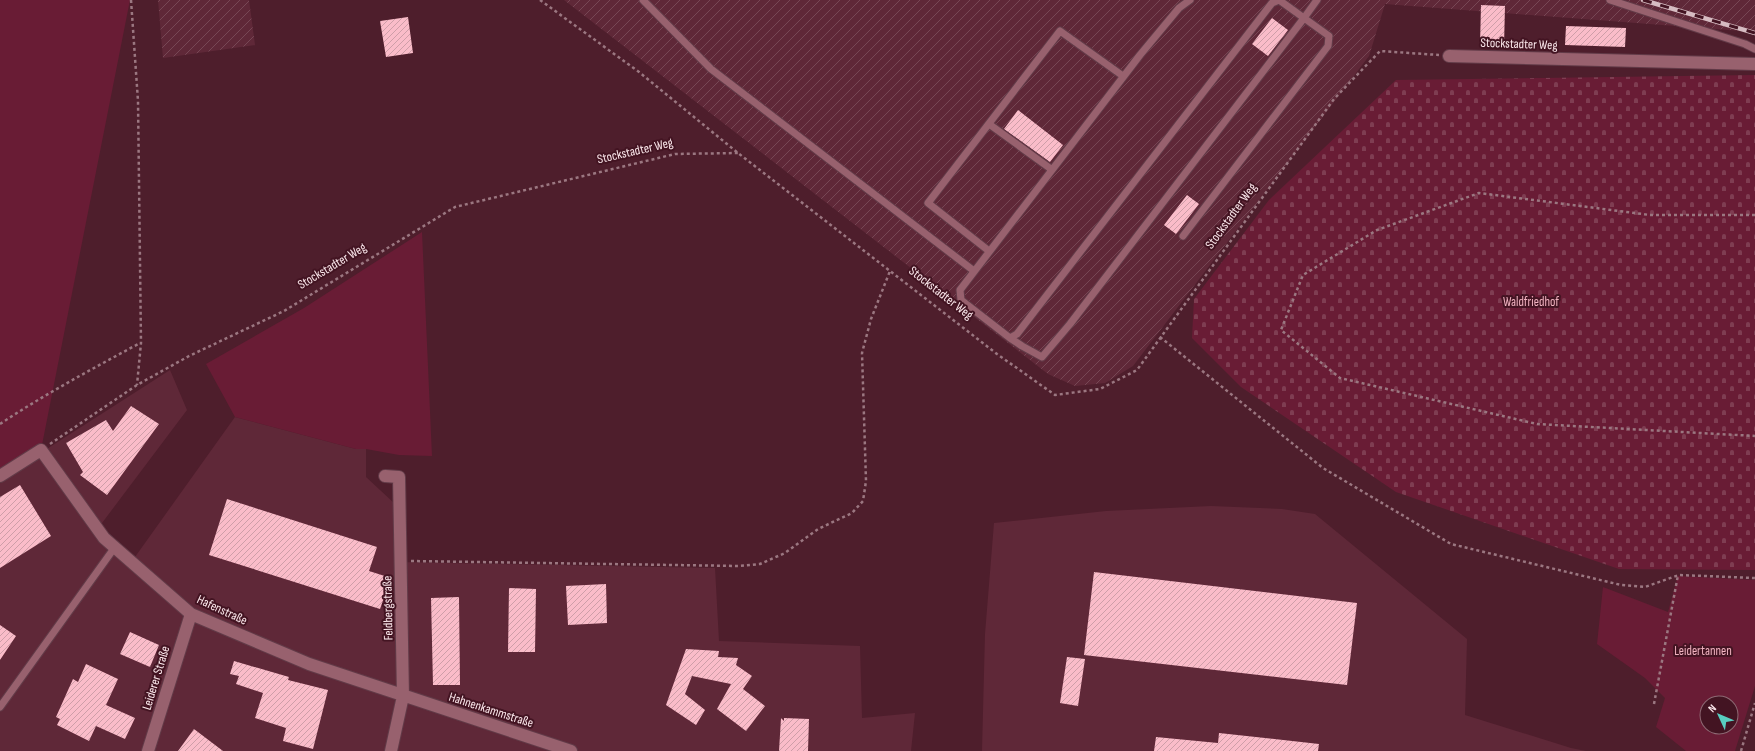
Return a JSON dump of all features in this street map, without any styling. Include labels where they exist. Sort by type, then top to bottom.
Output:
[{"type":"street","name":"Stockstadter Weg","points":[[1449,56],[1755,64]]},
{"type":"street","points":[[0,476],[41,450]]},
{"type":"street","name":"Hafenstraße","points":[[41,450],[104,538],[191,614],[309,664],[403,696]]},
{"type":"street","name":"Feldbergstraße","points":[[385,476],[399,477],[402,561],[403,696],[391,751]]},
{"type":"street","name":"Leiderer Straße","points":[[148,751],[191,614]]},
{"type":"street","name":"Hahnenkammstraße","points":[[403,696],[571,751]]},
{"type":"lane","points":[[643,0],[711,69],[974,271]]},
{"type":"lane","points":[[1190,0],[1179,8],[1123,76],[960,290],[961,300],[1010,338],[1042,357],[1070,324],[1317,0]]},
{"type":"lane","points":[[1010,338],[1017,334],[1272,3],[1279,0],[1330,36],[1328,46],[1183,236]]},
{"type":"lane","points":[[1610,0],[1745,44],[1755,49]]},
{"type":"lane","points":[[989,251],[928,203],[1060,31],[1123,76]]},
{"type":"lane","points":[[989,124],[1051,169]]},
{"type":"lane","points":[[0,707],[115,547]]},
{"type":"path","points":[[131,0],[138,101],[141,343],[137,385]]},
{"type":"path","points":[[540,0],[639,72],[738,153]]},
{"type":"path","name":"Stockstadter Weg","points":[[41,450],[137,385],[189,356],[284,311],[456,207],[675,154],[738,153],[997,354],[1055,395],[1100,390],[1137,370],[1334,99],[1380,51],[1449,56]]},
{"type":"path","points":[[1755,215],[1650,215],[1479,193],[1377,230],[1303,275],[1281,330],[1340,378],[1537,424],[1755,436]]},
{"type":"path","points":[[402,561],[739,566],[760,564],[785,553],[818,529],[852,512],[863,501],[866,481],[862,353],[871,319],[890,271]]},
{"type":"path","points":[[1160,337],[1323,468],[1451,544],[1621,585],[1645,587],[1679,575],[1755,578]]},
{"type":"path","points":[[0,424],[71,381],[141,343]]},
{"type":"path","points":[[1654,704],[1679,575]]},
{"type":"path","points":[[1741,751],[1755,703]]},
{"type":"shaded area","points":[[158,0],[249,0],[255,45],[163,58]]},
{"type":"shaded area","points":[[564,0],[1755,0],[1755,32],[1385,4],[1369,56],[1133,366],[1105,383],[1075,386],[1048,374]]},
{"type":"shaded area","points":[[170,370],[187,410],[96,531],[130,564],[235,417],[356,449],[366,449],[366,477],[395,504],[395,562],[715,568],[719,641],[860,646],[862,718],[915,713],[911,751],[0,751],[0,479]]},
{"type":"shaded area","points":[[1211,506],[1282,509],[1315,514],[1467,639],[1465,715],[1571,748],[1586,751],[982,751],[985,634],[994,523],[1106,511]]},
{"type":"green space","points":[[0,0],[130,0],[41,450],[0,476]]},
{"type":"green space","name":"Waldfriedhof","points":[[1755,75],[1755,570],[1619,569],[1396,492],[1241,387],[1192,338],[1194,299],[1269,200],[1396,80]]},
{"type":"green space","points":[[422,232],[432,456],[399,455],[366,449],[356,449],[235,417],[206,364],[304,308]]},
{"type":"green space","name":"Leidertannen","points":[[1678,576],[1755,580],[1755,686],[1735,751],[1686,751],[1656,727],[1665,698],[1645,678],[1597,644],[1603,587],[1668,612]]},
{"type":"building","points":[[1481,5],[1505,6],[1504,46],[1480,45]]},
{"type":"building","points":[[408,17],[413,53],[386,57],[380,21]]},
{"type":"building","points":[[1272,18],[1288,30],[1268,56],[1252,44]]},
{"type":"building","points":[[1566,26],[1626,28],[1625,47],[1565,45]]},
{"type":"building","points":[[1018,110],[1063,145],[1050,162],[1004,129]]},
{"type":"building","points":[[1187,195],[1199,204],[1176,234],[1164,225]]},
{"type":"building","points":[[131,406],[159,424],[107,495],[80,475],[83,472],[66,443],[106,420],[113,431]]},
{"type":"building","points":[[20,485],[51,536],[0,568],[0,497]]},
{"type":"building","points":[[227,499],[377,547],[369,571],[391,578],[380,609],[209,555]]},
{"type":"building","points":[[1094,572],[1357,603],[1347,685],[1084,655]]},
{"type":"building","points":[[606,584],[607,623],[568,625],[566,586]]},
{"type":"building","points":[[509,588],[536,589],[535,652],[508,652]]},
{"type":"building","points":[[459,597],[460,685],[433,685],[431,598]]},
{"type":"building","points":[[0,625],[16,636],[0,660]]},
{"type":"building","points":[[130,632],[159,645],[150,667],[120,654]]},
{"type":"building","points":[[686,649],[719,651],[718,657],[738,658],[736,665],[752,676],[743,689],[765,706],[746,731],[717,709],[731,684],[692,676],[685,694],[705,710],[696,725],[666,705]]},
{"type":"building","points":[[1067,657],[1085,659],[1078,706],[1060,703]]},
{"type":"building","points":[[234,661],[289,677],[288,680],[328,690],[313,749],[283,741],[286,728],[255,718],[263,693],[236,684],[239,676],[230,674]]},
{"type":"building","points":[[86,664],[118,679],[106,705],[135,718],[125,739],[96,726],[89,741],[57,725],[60,719],[56,717],[73,679],[78,682]]},
{"type":"building","points":[[781,718],[784,721],[784,718],[809,719],[808,751],[779,751]]},
{"type":"building","points":[[194,729],[223,751],[178,751]]},
{"type":"building","points":[[1219,733],[1319,744],[1318,751],[1154,751],[1156,737],[1218,743]]},
{"type":"railway","points":[[1643,0],[1755,33]]}]
